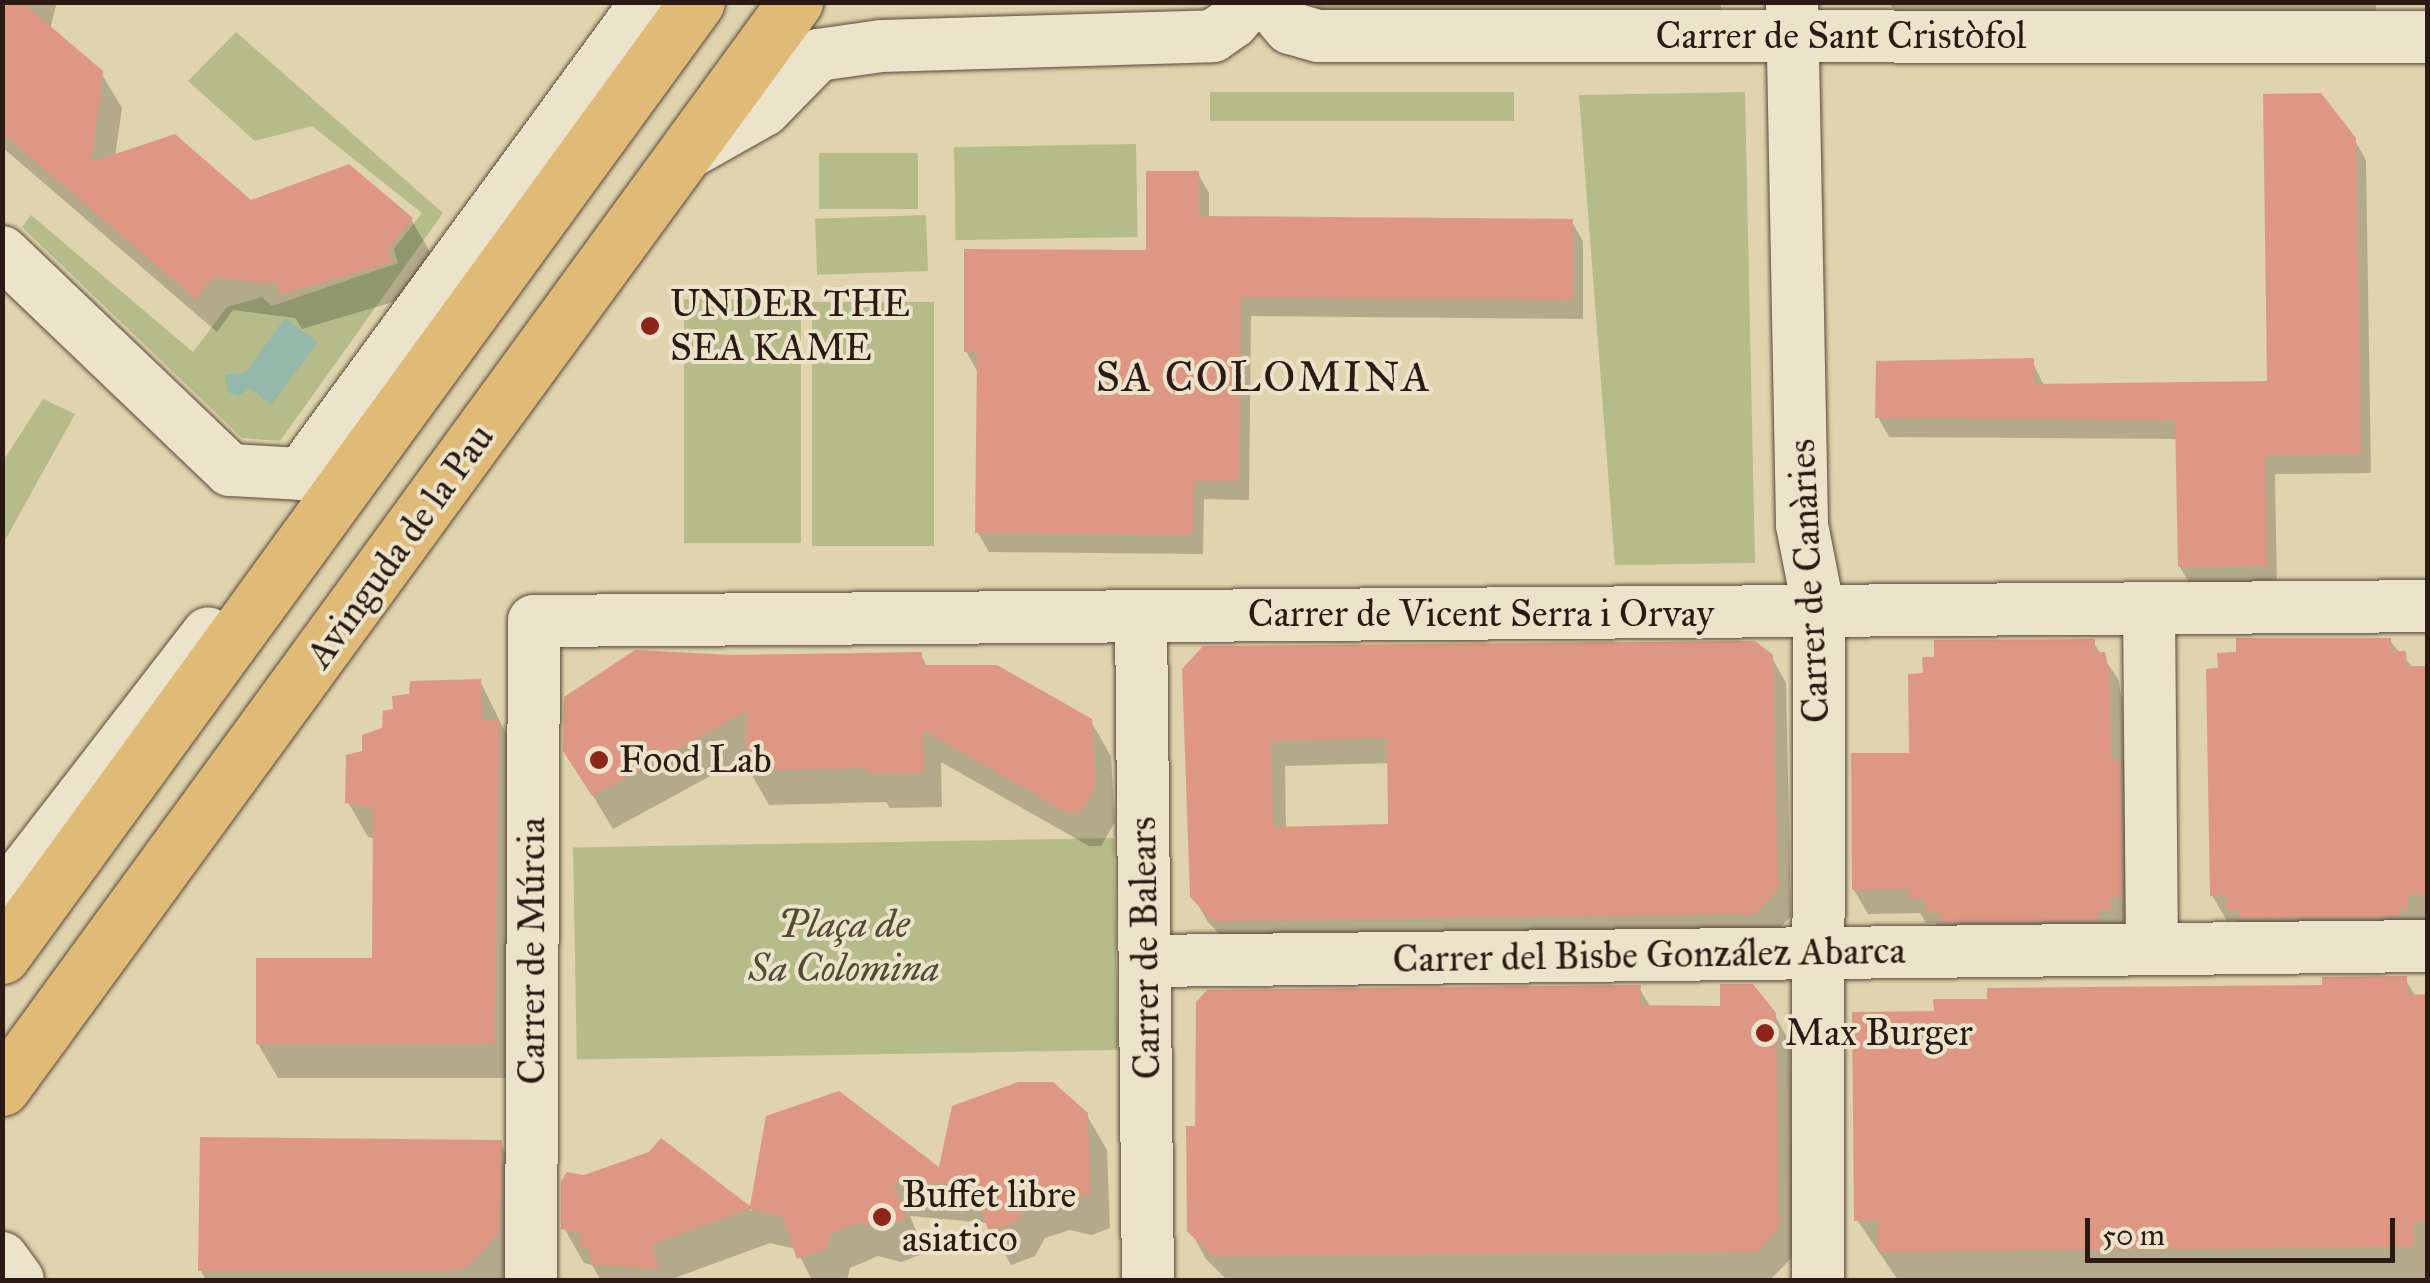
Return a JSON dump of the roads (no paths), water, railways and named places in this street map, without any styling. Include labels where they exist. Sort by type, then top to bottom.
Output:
[{"type":"main road","name":"Avinguda de la Pau","points":[[2,956],[697,2]]},
{"type":"main road","name":"Avinguda de la Pau","points":[[7,1091],[794,2]]},
{"type":"street","points":[[2,252],[230,470],[300,474],[647,2]]},
{"type":"street","name":"Carrer de Sant Cristòfol","points":[[1268,2],[1290,28],[1318,36],[1792,19],[2428,37]]},
{"type":"street","points":[[686,154],[764,110],[818,55],[880,46],[1232,19],[1238,44],[1276,47],[1318,36]]},
{"type":"street","name":"Carrer de Canàries","points":[[1792,19],[1802,526],[1819,612],[1818,1280]]},
{"type":"street","points":[[2,900],[144,711],[254,578],[298,554]]},
{"type":"street","name":"Carrer de Vicent Serra i Orvay","points":[[534,620],[2428,606]]},
{"type":"street","points":[[2149,608],[2152,949]]},
{"type":"street","name":"Carrer de Balears","points":[[1141,616],[1148,1280]]},
{"type":"street","name":"Carrer de Múrcia","points":[[531,1280],[534,620]]},
{"type":"street","name":"Carrer del Bisbe González Abarca","points":[[1145,961],[2428,946]]},
{"type":"street","points":[[2,1258],[18,1280]]},
{"type":"place","name":"UNDER THE SEA KAME","points":[[650,326]]},
{"type":"place","name":"Food Lab","points":[[599,760]]},
{"type":"place","name":"Max Burger","points":[[1765,1033]]},
{"type":"place","name":"Buffet libre asiatico","points":[[882,1217]]},
{"type":"district","name":"SA COLOMINA","points":[[1264,377]]},
{"type":"park label","name":"Plaça de Sa Colomina","points":[[844,947]]}]
